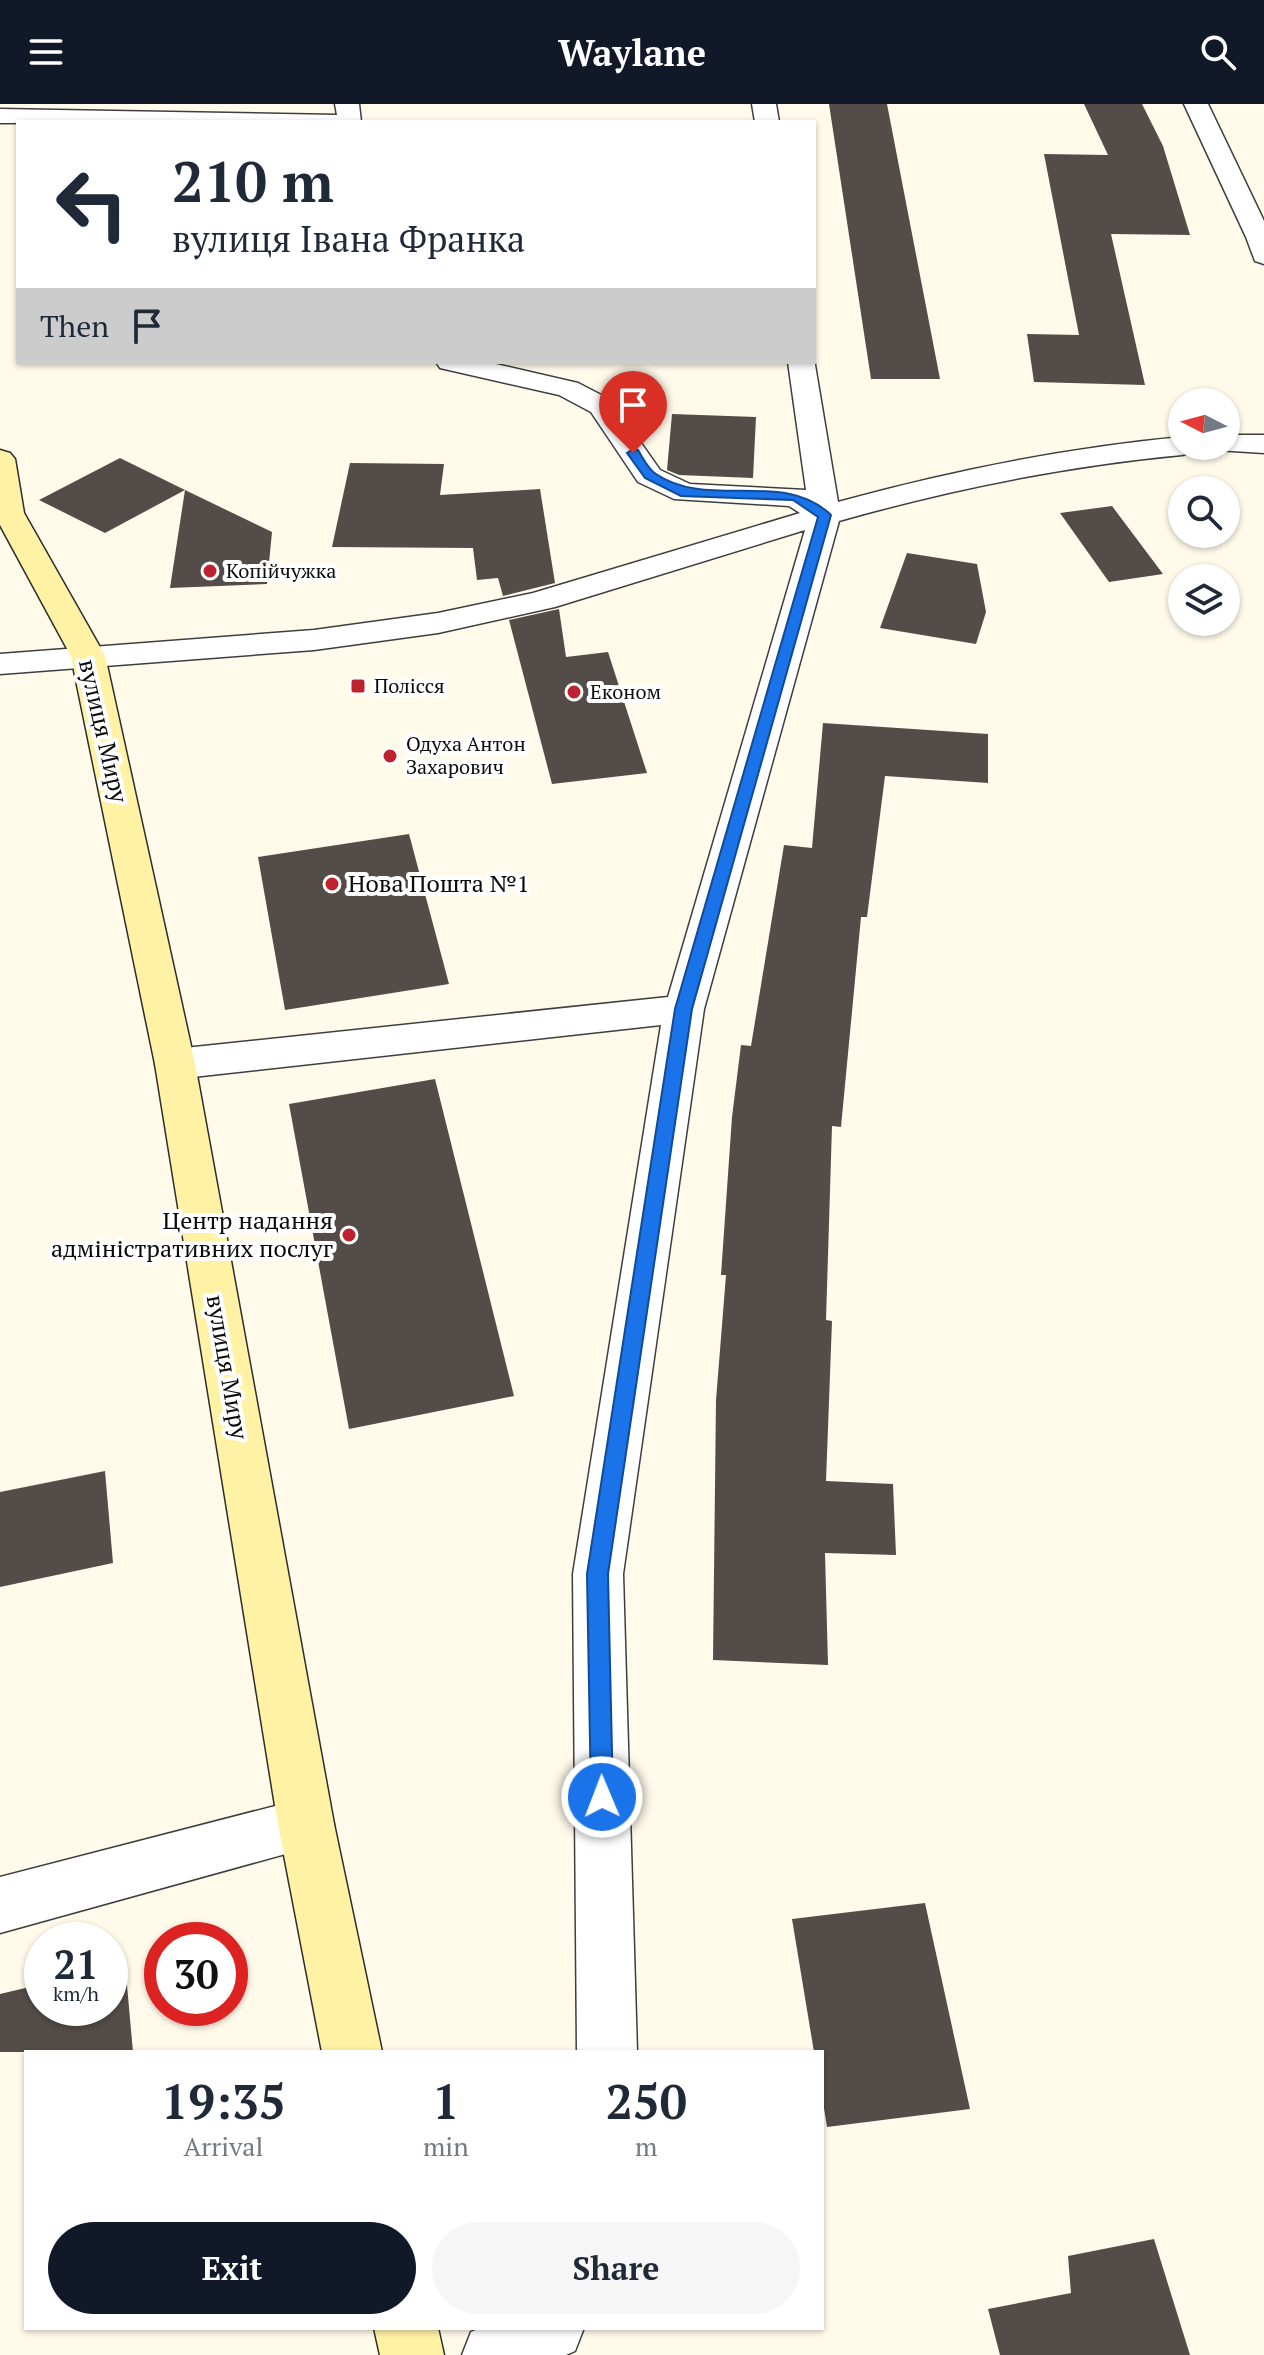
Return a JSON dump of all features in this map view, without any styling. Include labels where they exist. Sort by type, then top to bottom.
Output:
[{"type":"main road","name":"вулиця Миру","points":[[0,463],[9,513],[88,656],[175,1064],[306,1824],[352,2050]]},
{"type":"main road","points":[[406,2330],[412,2355]]},
{"type":"street","points":[[1196,104],[1259,237],[1264,256]]},
{"type":"street","points":[[0,116],[233,120]]},
{"type":"street","points":[[459,364],[568,389],[601,406],[649,476],[685,493],[796,497],[825,515]]},
{"type":"street","points":[[607,2050],[598,1574],[684,1009],[825,515],[802,364]]},
{"type":"street","points":[[1240,444],[1264,444]]},
{"type":"street","points":[[0,664],[335,640],[502,611],[825,515],[956,480],[1038,462],[1168,447]]},
{"type":"street","points":[[175,1064],[684,1009]]},
{"type":"street","points":[[0,1905],[306,1824]]},
{"type":"street","points":[[494,2355],[548,2330]]},
{"type":"building","points":[[829,104],[887,104],[940,379],[871,379]]},
{"type":"building","points":[[1084,104],[1142,104],[1163,146],[1190,235],[1111,234],[1145,385],[1034,382],[1027,334],[1079,335],[1044,154],[1108,155]]},
{"type":"building","points":[[672,414],[756,417],[753,478],[679,475],[667,470]]},
{"type":"building","points":[[120,458],[185,490],[105,533],[39,500]]},
{"type":"building","points":[[350,463],[444,464],[440,495],[540,489],[555,583],[503,596],[498,578],[477,580],[473,548],[332,547]]},
{"type":"building","points":[[185,490],[272,532],[267,584],[170,588]]},
{"type":"building","points":[[1112,506],[1163,574],[1109,582],[1060,513]]},
{"type":"building","points":[[907,553],[977,564],[986,612],[976,644],[880,628]]},
{"type":"building","name":"Економ","points":[[559,609],[566,657],[608,652],[647,773],[552,784],[509,620]]},
{"type":"building","points":[[823,723],[988,734],[988,783],[885,776],[867,917],[861,917],[841,1127],[832,1126],[826,1320],[832,1321],[826,1481],[893,1484],[896,1555],[825,1553],[828,1665],[713,1660],[716,1400],[726,1275],[721,1275],[732,1117],[741,1045],[751,1046],[784,845],[812,848]]},
{"type":"building","points":[[409,834],[449,984],[285,1010],[258,857]]},
{"type":"building","points":[[435,1079],[514,1396],[349,1429],[289,1104]]},
{"type":"building","points":[[105,1471],[113,1563],[0,1587],[0,1492]]},
{"type":"building","points":[[925,1903],[970,2109],[827,2127],[824,2050],[814,2050],[792,1919]]},
{"type":"building","points":[[24,1988],[24,2026],[128,2026],[128,1996],[133,2050],[0,2052],[0,1994]]},
{"type":"building","points":[[1154,2239],[1190,2355],[1000,2355],[988,2309],[1071,2293],[1068,2256]]},
{"type":"place","name":"Копійчужка","points":[[210,571]]},
{"type":"place","name":"Полісся","points":[[358,686]]},
{"type":"place","name":"Економ","points":[[574,692]]},
{"type":"place","name":"Одуха Антон Захарович","points":[[390,756]]},
{"type":"place","name":"Нова Пошта №1","points":[[332,884]]},
{"type":"place","name":"Центр надання адміністративних послуг","points":[[349,1235]]},
{"type":"route","points":[[602,1797],[598,1574],[684,1009],[825,515],[796,497],[760,493],[685,493],[649,476],[633,453]]}]
